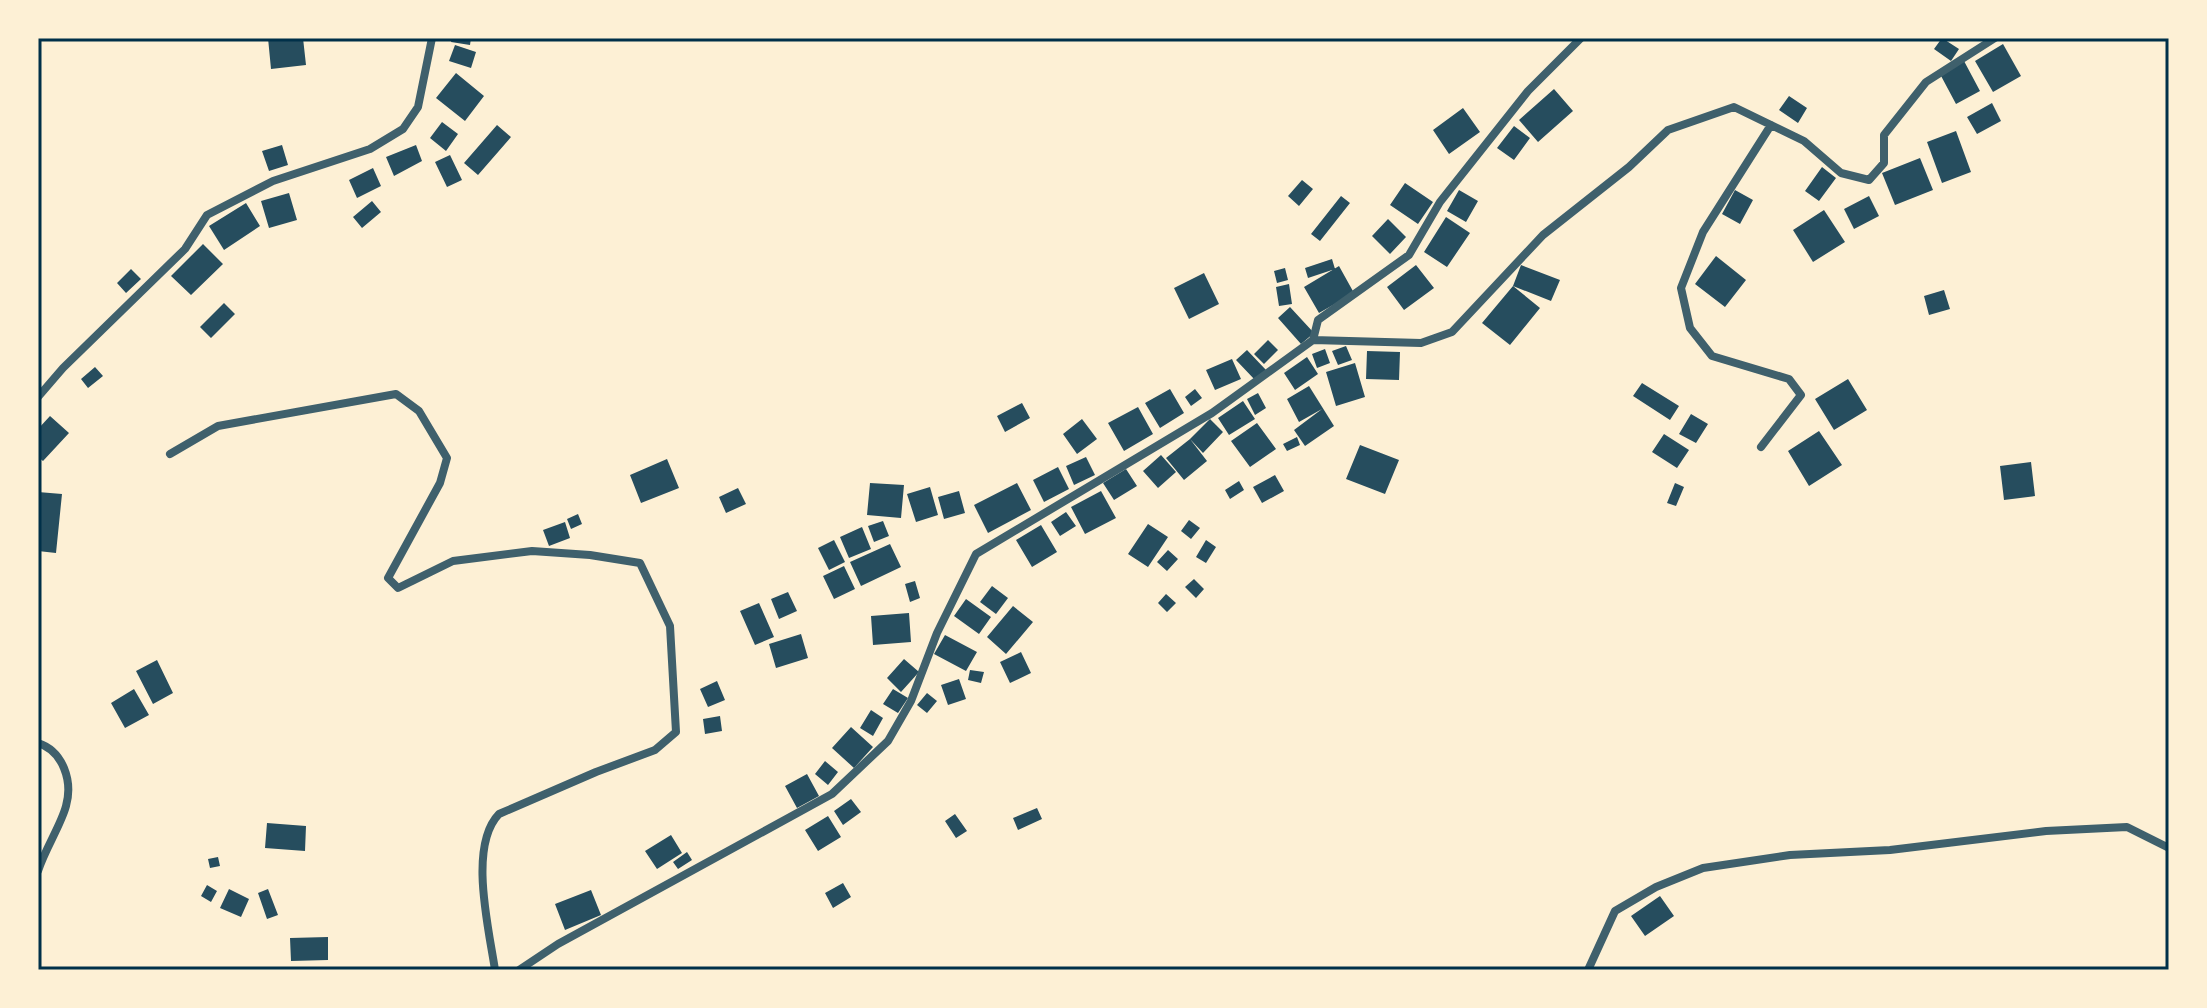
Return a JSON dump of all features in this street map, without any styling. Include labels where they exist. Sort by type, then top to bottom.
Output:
[{"type":"street","points":[[38,397],[63,368],[185,249],[207,215],[273,181],[370,149],[403,129],[418,107],[432,38]]},
{"type":"street","points":[[1313,340],[1318,320],[1409,255],[1450,189],[1528,91],[1581,38]]},
{"type":"street","points":[[519,970],[558,944],[832,794],[888,741],[911,701],[937,633],[976,554],[1212,413],[1313,340],[1421,343],[1452,332],[1543,235],[1629,167],[1668,130],[1734,107],[1804,141],[1841,173],[1869,180],[1884,163],[1884,135],[1926,82],[1995,38]]},
{"type":"street","points":[[1761,447],[1801,395],[1789,379],[1712,356],[1690,328],[1681,288],[1703,232],[1771,125]]},
{"type":"street","points":[[170,454],[218,426],[396,394],[419,411],[447,458],[440,483],[388,578],[398,588],[453,561],[532,551],[590,555],[640,563],[670,626],[676,732],[655,750],[499,814],[489,824],[482,877],[495,970]]},
{"type":"street","points":[[38,743],[49,746],[66,768],[67,805],[45,849],[38,871]]},
{"type":"street","points":[[1588,970],[1615,911],[1656,887],[1703,868],[1790,855],[1890,850],[2046,831],[2100,828],[2127,827],[2169,848]]},
{"type":"building","points":[[268,38],[303,38],[306,65],[271,69]]},
{"type":"building","points":[[452,38],[471,38],[470,45],[451,42]]},
{"type":"building","points":[[1942,38],[1959,49],[1951,61],[1934,49]]},
{"type":"building","points":[[2003,44],[2021,76],[1993,92],[1975,61]]},
{"type":"building","points":[[455,45],[476,52],[471,68],[449,61]]},
{"type":"building","points":[[1964,61],[1980,91],[1956,104],[1940,74]]},
{"type":"building","points":[[456,73],[484,96],[465,121],[436,98]]},
{"type":"building","points":[[1554,89],[1573,111],[1538,142],[1519,120]]},
{"type":"building","points":[[1789,96],[1807,108],[1798,123],[1779,110]]},
{"type":"building","points":[[1992,103],[2001,121],[1977,134],[1967,117]]},
{"type":"building","points":[[1463,108],[1480,132],[1449,154],[1433,130]]},
{"type":"building","points":[[442,122],[458,134],[446,151],[430,138]]},
{"type":"building","points":[[497,125],[511,137],[478,175],[464,163]]},
{"type":"building","points":[[1514,126],[1530,138],[1514,160],[1497,148]]},
{"type":"building","points":[[1956,131],[1971,172],[1942,183],[1927,142]]},
{"type":"building","points":[[282,145],[288,165],[269,171],[262,151]]},
{"type":"building","points":[[416,145],[422,161],[394,176],[386,157]]},
{"type":"building","points":[[450,155],[462,180],[447,187],[435,162]]},
{"type":"building","points":[[1920,158],[1933,190],[1895,205],[1882,173]]},
{"type":"building","points":[[1822,167],[1836,178],[1819,201],[1805,191]]},
{"type":"building","points":[[373,168],[381,186],[357,198],[349,180]]},
{"type":"building","points":[[1302,180],[1313,189],[1299,206],[1288,196]]},
{"type":"building","points":[[1405,183],[1433,202],[1418,224],[1390,205]]},
{"type":"building","points":[[1459,190],[1478,201],[1466,222],[1447,211]]},
{"type":"building","points":[[1735,190],[1753,200],[1740,224],[1722,214]]},
{"type":"building","points":[[289,193],[297,220],[269,228],[261,201]]},
{"type":"building","points":[[1341,196],[1350,203],[1320,241],[1311,234]]},
{"type":"building","points":[[1869,196],[1879,216],[1854,229],[1844,209]]},
{"type":"building","points":[[372,201],[381,212],[362,228],[353,217]]},
{"type":"building","points":[[246,203],[260,226],[224,250],[209,226]]},
{"type":"building","points":[[1824,210],[1845,242],[1813,262],[1793,230]]},
{"type":"building","points":[[1446,217],[1470,233],[1447,267],[1424,252]]},
{"type":"building","points":[[1388,219],[1406,237],[1390,254],[1372,236]]},
{"type":"building","points":[[203,244],[223,264],[191,295],[171,276]]},
{"type":"building","points":[[1716,256],[1746,280],[1725,307],[1695,284]]},
{"type":"building","points":[[1332,259],[1335,269],[1308,278],[1305,268]]},
{"type":"building","points":[[1416,265],[1434,288],[1404,310],[1387,287]]},
{"type":"building","points":[[1521,265],[1560,280],[1551,301],[1513,286]]},
{"type":"building","points":[[1339,266],[1354,293],[1319,313],[1304,287]]},
{"type":"building","points":[[1285,268],[1288,280],[1277,283],[1274,271]]},
{"type":"building","points":[[131,269],[141,279],[126,293],[117,283]]},
{"type":"building","points":[[1204,273],[1219,304],[1189,319],[1174,288]]},
{"type":"building","points":[[1289,284],[1292,304],[1279,306],[1276,287]]},
{"type":"building","points":[[1513,286],[1540,308],[1510,345],[1482,323]]},
{"type":"building","points":[[1944,290],[1950,309],[1929,315],[1924,296]]},
{"type":"building","points":[[224,303],[235,314],[211,338],[200,327]]},
{"type":"building","points":[[1290,307],[1314,333],[1301,344],[1278,318]]},
{"type":"building","points":[[1268,340],[1278,350],[1264,364],[1254,354]]},
{"type":"building","points":[[1346,346],[1352,360],[1338,365],[1332,351]]},
{"type":"building","points":[[1325,349],[1330,363],[1317,368],[1312,354]]},
{"type":"building","points":[[1247,350],[1266,370],[1255,380],[1236,360]]},
{"type":"building","points":[[1367,351],[1400,352],[1399,380],[1366,379]]},
{"type":"building","points":[[1307,357],[1318,374],[1295,390],[1284,373]]},
{"type":"building","points":[[1232,359],[1241,379],[1215,390],[1206,370]]},
{"type":"building","points":[[1355,363],[1365,397],[1336,406],[1326,372]]},
{"type":"building","points":[[95,367],[103,376],[88,388],[81,379]]},
{"type":"building","points":[[1848,379],[1867,410],[1834,430],[1815,399]]},
{"type":"building","points":[[1642,383],[1679,406],[1670,420],[1633,396]]},
{"type":"building","points":[[1309,386],[1334,426],[1305,446],[1294,430],[1322,409],[1299,422],[1287,399]]},
{"type":"building","points":[[1170,389],[1184,413],[1160,428],[1145,403]]},
{"type":"building","points":[[1195,389],[1202,398],[1191,406],[1185,397]]},
{"type":"building","points":[[1258,393],[1266,408],[1255,415],[1247,399]]},
{"type":"building","points":[[1243,401],[1255,419],[1229,435],[1218,418]]},
{"type":"building","points":[[1022,403],[1030,418],[1005,432],[997,416]]},
{"type":"building","points":[[1138,407],[1153,434],[1124,451],[1108,423]]},
{"type":"building","points":[[1691,414],[1708,424],[1696,443],[1679,434]]},
{"type":"building","points":[[50,416],[69,433],[43,461],[38,457],[38,429]]},
{"type":"building","points":[[1082,419],[1097,439],[1077,454],[1063,434]]},
{"type":"building","points":[[1210,419],[1223,432],[1203,453],[1190,439]]},
{"type":"building","points":[[1257,423],[1276,449],[1250,467],[1231,441]]},
{"type":"building","points":[[1819,431],[1842,465],[1809,486],[1788,451]]},
{"type":"building","points":[[1664,434],[1689,450],[1677,468],[1652,452]]},
{"type":"building","points":[[1297,437],[1300,445],[1287,451],[1283,444]]},
{"type":"building","points":[[1190,439],[1207,461],[1184,480],[1166,458]]},
{"type":"building","points":[[1360,445],[1399,460],[1385,494],[1346,479]]},
{"type":"building","points":[[1161,455],[1176,472],[1158,488],[1143,471]]},
{"type":"building","points":[[1086,457],[1095,475],[1074,485],[1066,466]]},
{"type":"building","points":[[667,459],[679,488],[641,503],[630,475]]},
{"type":"building","points":[[2031,462],[2035,496],[2004,500],[2000,466]]},
{"type":"building","points":[[1058,467],[1069,489],[1044,502],[1033,480]]},
{"type":"building","points":[[1126,469],[1137,486],[1114,500],[1103,483]]},
{"type":"building","points":[[1275,475],[1284,491],[1262,503],[1253,487]]},
{"type":"building","points":[[1239,481],[1244,490],[1230,499],[1225,490]]},
{"type":"building","points":[[870,483],[904,485],[901,518],[867,515]]},
{"type":"building","points":[[1017,483],[1031,510],[988,533],[974,505]]},
{"type":"building","points":[[1675,483],[1684,487],[1676,506],[1667,503]]},
{"type":"building","points":[[930,487],[938,515],[916,522],[907,494]]},
{"type":"building","points":[[738,488],[746,504],[726,513],[719,497]]},
{"type":"building","points":[[959,491],[965,513],[944,519],[938,497]]},
{"type":"building","points":[[1101,491],[1116,518],[1085,534],[1071,507]]},
{"type":"building","points":[[38,492],[62,494],[56,553],[38,551]]},
{"type":"building","points":[[1066,512],[1076,526],[1060,536],[1051,522]]},
{"type":"building","points":[[578,514],[582,524],[571,529],[567,519]]},
{"type":"building","points":[[1189,520],[1200,528],[1191,539],[1181,531]]},
{"type":"building","points":[[883,521],[889,536],[874,542],[868,526]]},
{"type":"building","points":[[565,522],[570,538],[549,546],[543,530]]},
{"type":"building","points":[[1148,524],[1168,537],[1148,567],[1128,554]]},
{"type":"building","points":[[1041,525],[1057,552],[1032,567],[1016,540]]},
{"type":"building","points":[[862,527],[871,549],[849,558],[840,537]]},
{"type":"building","points":[[834,540],[845,562],[829,570],[818,548]]},
{"type":"building","points":[[1206,540],[1216,547],[1206,563],[1196,557]]},
{"type":"building","points":[[890,544],[901,567],[861,586],[850,562]]},
{"type":"building","points":[[1168,550],[1178,559],[1167,571],[1157,562]]},
{"type":"building","points":[[844,566],[855,589],[834,599],[823,576]]},
{"type":"building","points":[[1194,579],[1204,589],[1196,598],[1185,587]]},
{"type":"building","points":[[915,581],[920,598],[910,602],[905,584]]},
{"type":"building","points":[[992,586],[1008,598],[996,614],[980,602]]},
{"type":"building","points":[[788,592],[797,611],[779,619],[771,599]]},
{"type":"building","points":[[1166,594],[1176,603],[1167,612],[1158,603]]},
{"type":"building","points":[[966,599],[991,617],[979,634],[954,616]]},
{"type":"building","points":[[759,603],[774,637],[755,645],[740,611]]},
{"type":"building","points":[[1013,606],[1033,622],[1006,654],[987,637]]},
{"type":"building","points":[[909,613],[911,642],[873,645],[871,616]]},
{"type":"building","points":[[801,634],[808,658],[776,668],[769,644]]},
{"type":"building","points":[[945,635],[977,652],[966,671],[934,654]]},
{"type":"building","points":[[1021,652],[1031,673],[1010,683],[1000,662]]},
{"type":"building","points":[[904,659],[919,672],[901,692],[887,678]]},
{"type":"building","points":[[157,660],[173,693],[153,704],[136,671]]},
{"type":"building","points":[[970,670],[984,672],[981,683],[968,680]]},
{"type":"building","points":[[959,679],[966,699],[948,705],[941,685]]},
{"type":"building","points":[[717,681],[725,700],[708,707],[700,689]]},
{"type":"building","points":[[134,689],[149,715],[125,728],[111,703]]},
{"type":"building","points":[[893,689],[908,698],[898,713],[883,704]]},
{"type":"building","points":[[927,693],[937,701],[927,713],[917,705]]},
{"type":"building","points":[[871,710],[883,718],[873,736],[860,728]]},
{"type":"building","points":[[720,716],[722,731],[705,734],[703,719]]},
{"type":"building","points":[[851,727],[873,747],[854,768],[832,748]]},
{"type":"building","points":[[825,761],[838,772],[828,785],[815,774]]},
{"type":"building","points":[[807,774],[819,796],[797,808],[785,786]]},
{"type":"building","points":[[851,799],[861,812],[843,825],[834,811]]},
{"type":"building","points":[[1037,808],[1042,819],[1018,830],[1013,818]]},
{"type":"building","points":[[955,814],[967,831],[956,838],[945,821]]},
{"type":"building","points":[[828,816],[841,837],[818,851],[805,830]]},
{"type":"building","points":[[267,823],[306,826],[305,851],[265,848]]},
{"type":"building","points":[[671,835],[682,853],[657,869],[645,851]]},
{"type":"building","points":[[687,852],[692,860],[678,869],[673,862]]},
{"type":"building","points":[[218,857],[220,866],[210,868],[208,859]]},
{"type":"building","points":[[843,883],[851,897],[833,908],[825,893]]},
{"type":"building","points":[[207,885],[217,891],[211,902],[201,896]]},
{"type":"building","points":[[229,889],[249,899],[241,917],[220,908]]},
{"type":"building","points":[[268,889],[278,915],[267,919],[258,893]]},
{"type":"building","points":[[591,890],[601,915],[565,930],[555,904]]},
{"type":"building","points":[[1660,896],[1674,916],[1645,936],[1631,916]]},
{"type":"building","points":[[328,937],[328,960],[291,961],[290,938]]}]
